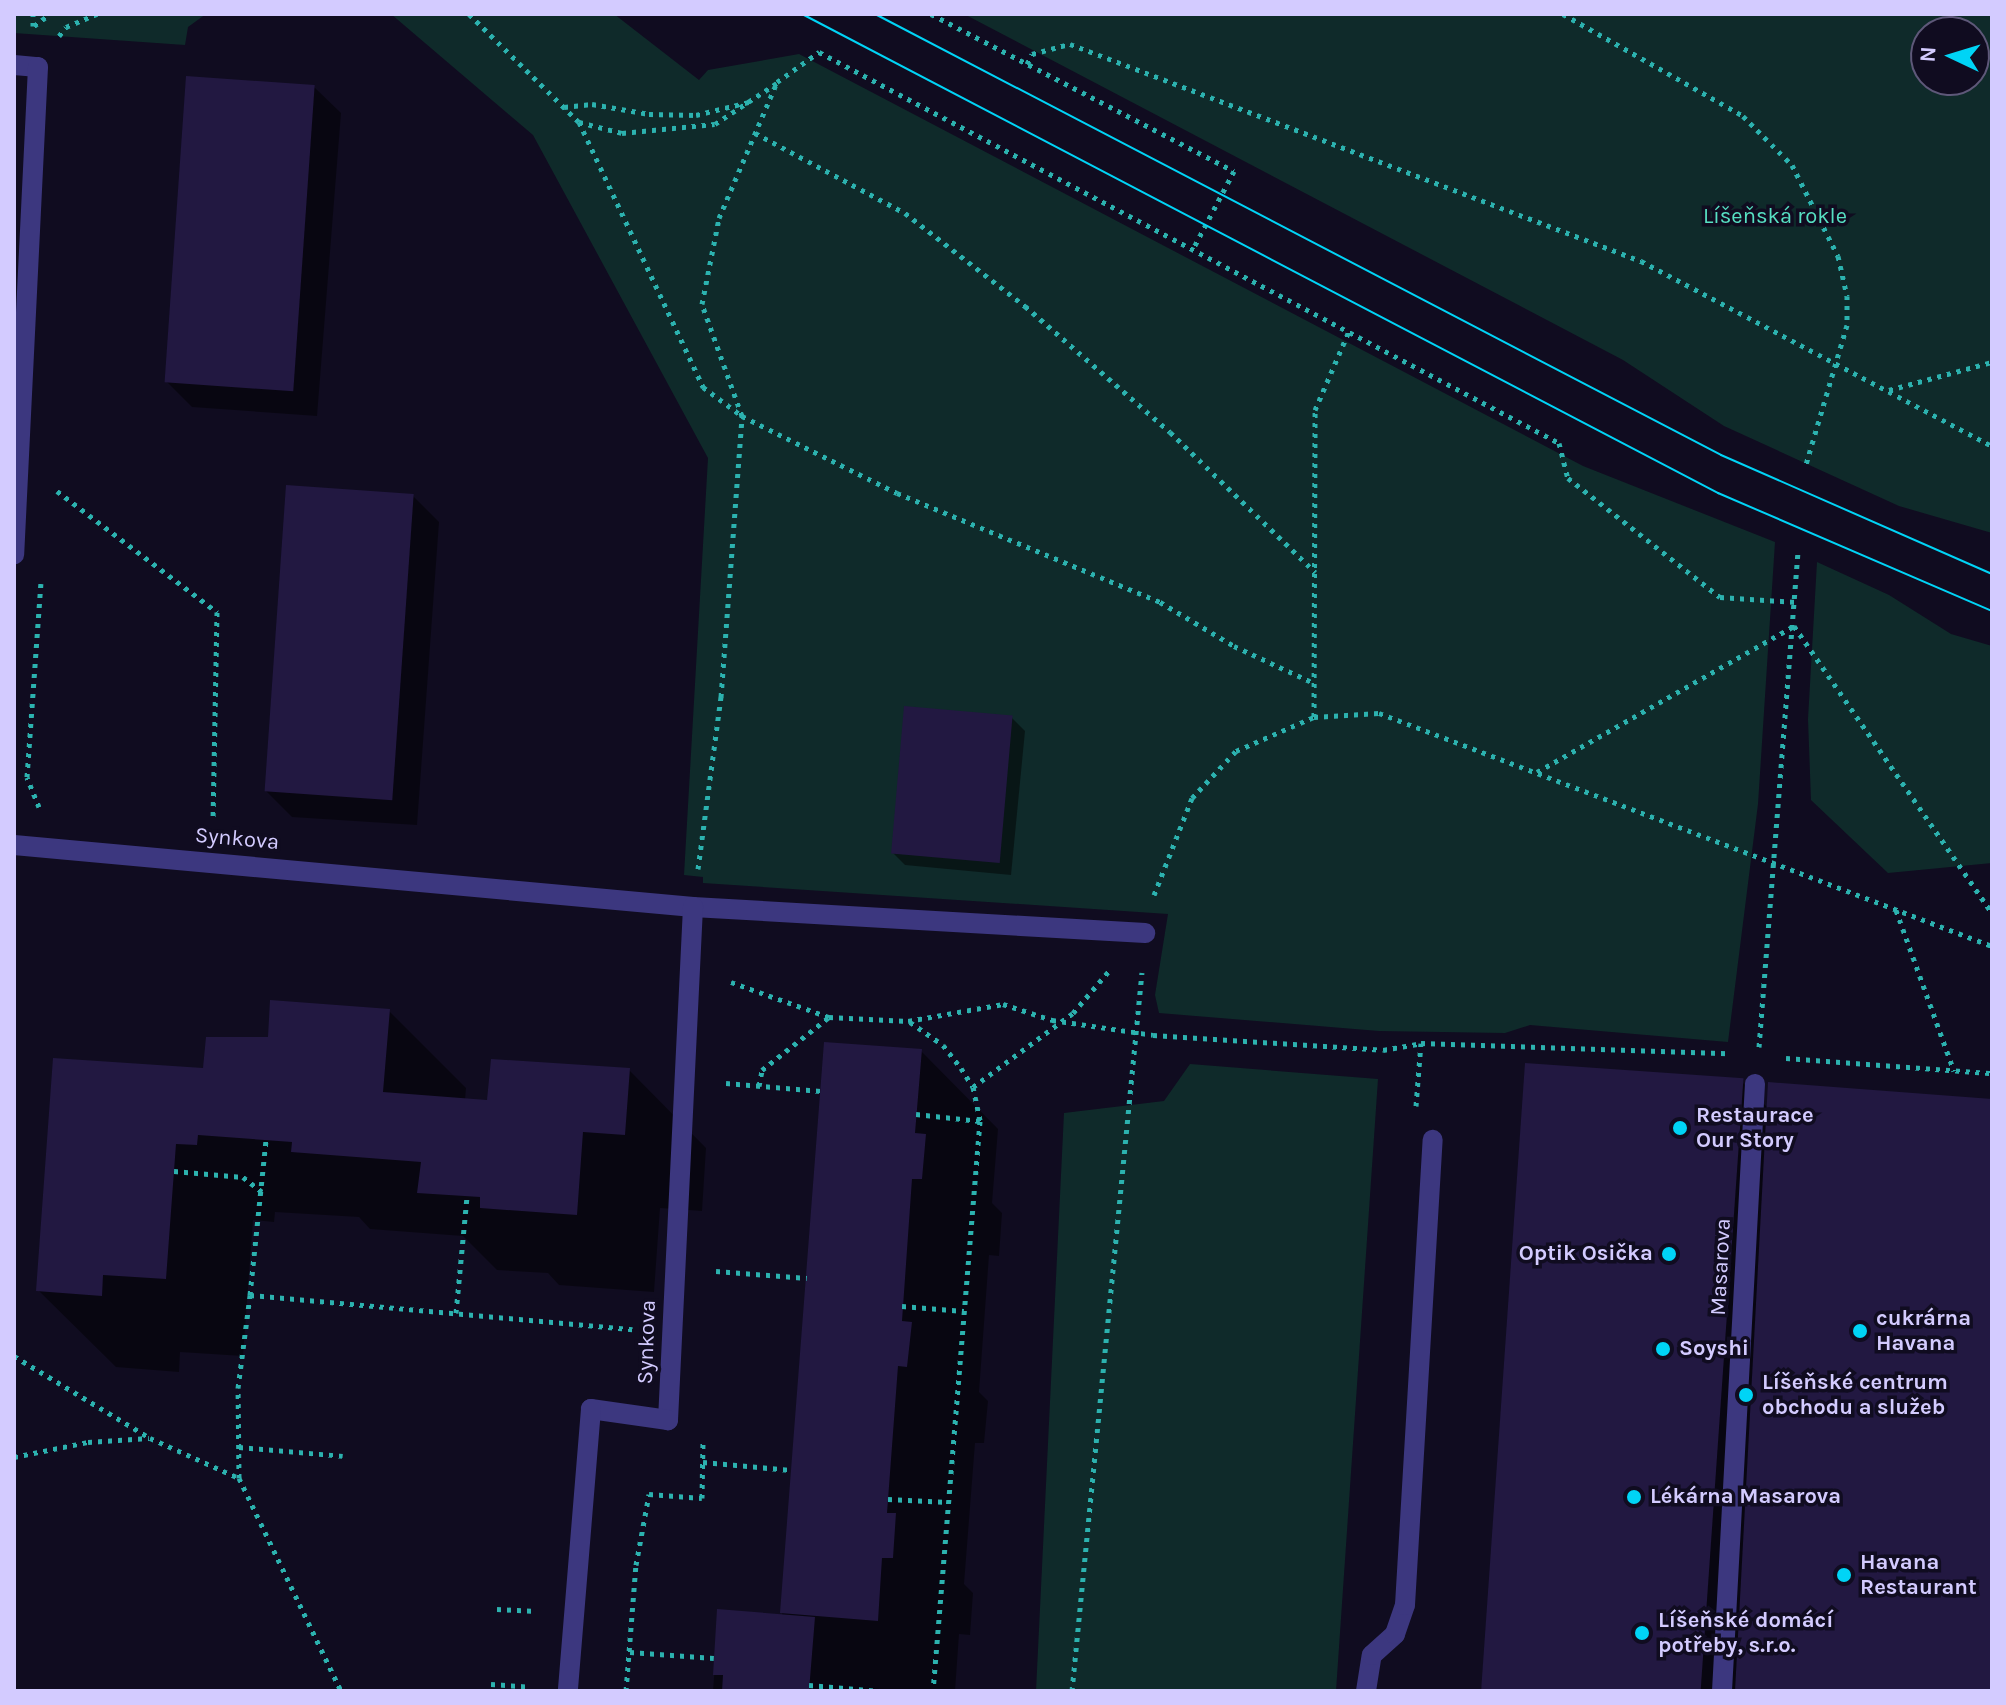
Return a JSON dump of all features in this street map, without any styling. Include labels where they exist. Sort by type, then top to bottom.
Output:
[{"type":"street","points":[[14,65],[38,67],[14,554]]},
{"type":"street","name":"Synkova","points":[[14,845],[693,907],[1145,933]]},
{"type":"street","name":"Synkova","points":[[568,1691],[591,1409],[668,1420],[681,1080],[693,966],[693,907]]},
{"type":"street","name":"Masarova","points":[[1722,1691],[1755,1084]]},
{"type":"street","points":[[1366,1691],[1372,1655],[1395,1634],[1405,1605],[1433,1140]]},
{"type":"path","points":[[33,27],[50,14]]},
{"type":"path","points":[[469,14],[579,122],[703,387],[742,416],[897,493],[1160,602],[1234,646],[1314,683]]},
{"type":"path","points":[[931,14],[1234,171],[1193,249]]},
{"type":"path","points":[[1563,14],[1743,116],[1792,165],[1838,256],[1847,296],[1847,325],[1832,364],[1806,464]]},
{"type":"path","points":[[1027,64],[1032,54],[1070,44],[1641,261],[1992,446]]},
{"type":"path","points":[[579,122],[622,133],[715,124],[819,52],[1559,443],[1568,478],[1720,597],[1796,602]]},
{"type":"path","points":[[693,907],[721,697],[742,416],[702,304],[719,218],[777,82]]},
{"type":"path","points":[[564,107],[592,104],[649,114],[696,115],[750,102]]},
{"type":"path","points":[[755,133],[905,213],[1025,306],[1170,432],[1315,572]]},
{"type":"path","points":[[1314,717],[1315,410],[1349,331]]},
{"type":"path","points":[[1888,391],[1992,362]]},
{"type":"path","points":[[47,499],[48,484],[217,612],[212,861]]},
{"type":"path","points":[[1755,1084],[1776,864],[1798,553]]},
{"type":"path","points":[[41,576],[27,777],[47,821]]},
{"type":"path","points":[[1536,772],[1794,626]]},
{"type":"path","points":[[1794,626],[1992,913]]},
{"type":"path","points":[[1072,1691],[1145,933],[1150,906],[1192,798],[1236,751],[1314,717],[1379,713],[1992,946]]},
{"type":"path","points":[[1896,909],[1954,1071]]},
{"type":"path","points":[[693,966],[829,1017],[908,1021],[1003,1004],[1064,1021],[1137,1030],[1383,1050],[1421,1043],[1758,1055],[1992,1073]]},
{"type":"path","points":[[973,1087],[1064,1021],[1113,967]]},
{"type":"path","points":[[759,1086],[762,1070],[829,1017]]},
{"type":"path","points":[[908,1021],[943,1045],[973,1087],[980,1121],[933,1691]]},
{"type":"path","points":[[1421,1043],[1415,1126],[1433,1140]]},
{"type":"path","points":[[681,1080],[821,1091]]},
{"type":"path","points":[[916,1114],[980,1121]]},
{"type":"path","points":[[266,1140],[263,1193],[238,1388],[239,1478],[341,1691]]},
{"type":"path","points":[[174,1171],[243,1177],[263,1193]]},
{"type":"path","points":[[456,1313],[467,1196]]},
{"type":"path","points":[[703,1270],[807,1278]]},
{"type":"path","points":[[250,1295],[639,1330]]},
{"type":"path","points":[[902,1306],[964,1311]]},
{"type":"path","points":[[14,1356],[150,1438],[239,1478]]},
{"type":"path","points":[[14,1457],[88,1442],[150,1438]]},
{"type":"path","points":[[239,1447],[343,1456]]},
{"type":"path","points":[[703,1462],[791,1470]]},
{"type":"path","points":[[888,1499],[948,1502]]},
{"type":"path","points":[[630,1652],[714,1658]]},
{"type":"path","points":[[809,1685],[880,1691]]},
{"type":"green space","points":[[14,14],[206,14],[188,27],[185,45],[14,33]]},
{"type":"green space","points":[[391,14],[614,14],[699,80],[708,70],[799,54],[1583,466],[1775,542],[1758,804],[1728,1042],[1530,1025],[1505,1033],[1379,1031],[1159,1013],[1155,995],[1168,914],[703,883],[703,877],[684,875],[708,458],[533,135]]},
{"type":"green space","name":"Líšeňská rokle","points":[[964,14],[1992,14],[1992,533],[1899,506],[1724,426],[1623,360]]},
{"type":"green space","points":[[1817,562],[1889,595],[1951,634],[1992,646],[1992,863],[1888,873],[1811,800],[1808,719]]},
{"type":"green space","points":[[1190,1064],[1378,1079],[1336,1691],[1036,1691],[1064,1113],[1164,1101]]},
{"type":"building","points":[[186,76],[315,85],[293,391],[165,382]]},
{"type":"building","points":[[286,485],[414,494],[392,800],[265,791]]},
{"type":"building","points":[[904,706],[1013,715],[1000,863],[891,853]]},
{"type":"building","points":[[270,1000],[390,1009],[383,1092],[487,1100],[491,1059],[630,1068],[625,1135],[583,1132],[577,1215],[480,1208],[480,1197],[417,1193],[421,1162],[291,1152],[292,1142],[198,1135],[197,1145],[176,1144],[166,1279],[103,1275],[102,1296],[36,1291],[53,1058],[203,1068],[206,1037],[268,1037]]},
{"type":"building","points":[[824,1042],[922,1049],[915,1133],[926,1134],[922,1179],[912,1179],[902,1321],[912,1322],[907,1367],[898,1366],[887,1513],[896,1513],[893,1558],[882,1558],[878,1621],[780,1613]]},
{"type":"building","points":[[1525,1063],[1743,1078],[1701,1691],[1481,1691]]},
{"type":"building","points":[[1768,1082],[1992,1099],[1992,1691],[1735,1691]]},
{"type":"building","points":[[717,1609],[815,1617],[809,1691],[722,1691],[723,1675],[713,1675]]},
{"type":"tram line","points":[[802,14],[1718,493],[1992,611]]},
{"type":"tram line","points":[[875,14],[1721,455],[1992,574]]},
{"type":"place","name":"Restaurace Our Story","points":[[1680,1128]]},
{"type":"place","name":"Optik Osička","points":[[1669,1254]]},
{"type":"place","name":"cukrárna Havana","points":[[1860,1331]]},
{"type":"place","name":"Soyshi","points":[[1663,1349]]},
{"type":"place","name":"Líšeňské centrum obchodu a služeb","points":[[1746,1395]]},
{"type":"place","name":"Lékárna Masarova","points":[[1634,1497]]},
{"type":"place","name":"Havana Restaurant","points":[[1844,1575]]},
{"type":"place","name":"Líšeňské domácí potřeby, s.r.o.","points":[[1642,1633]]}]
